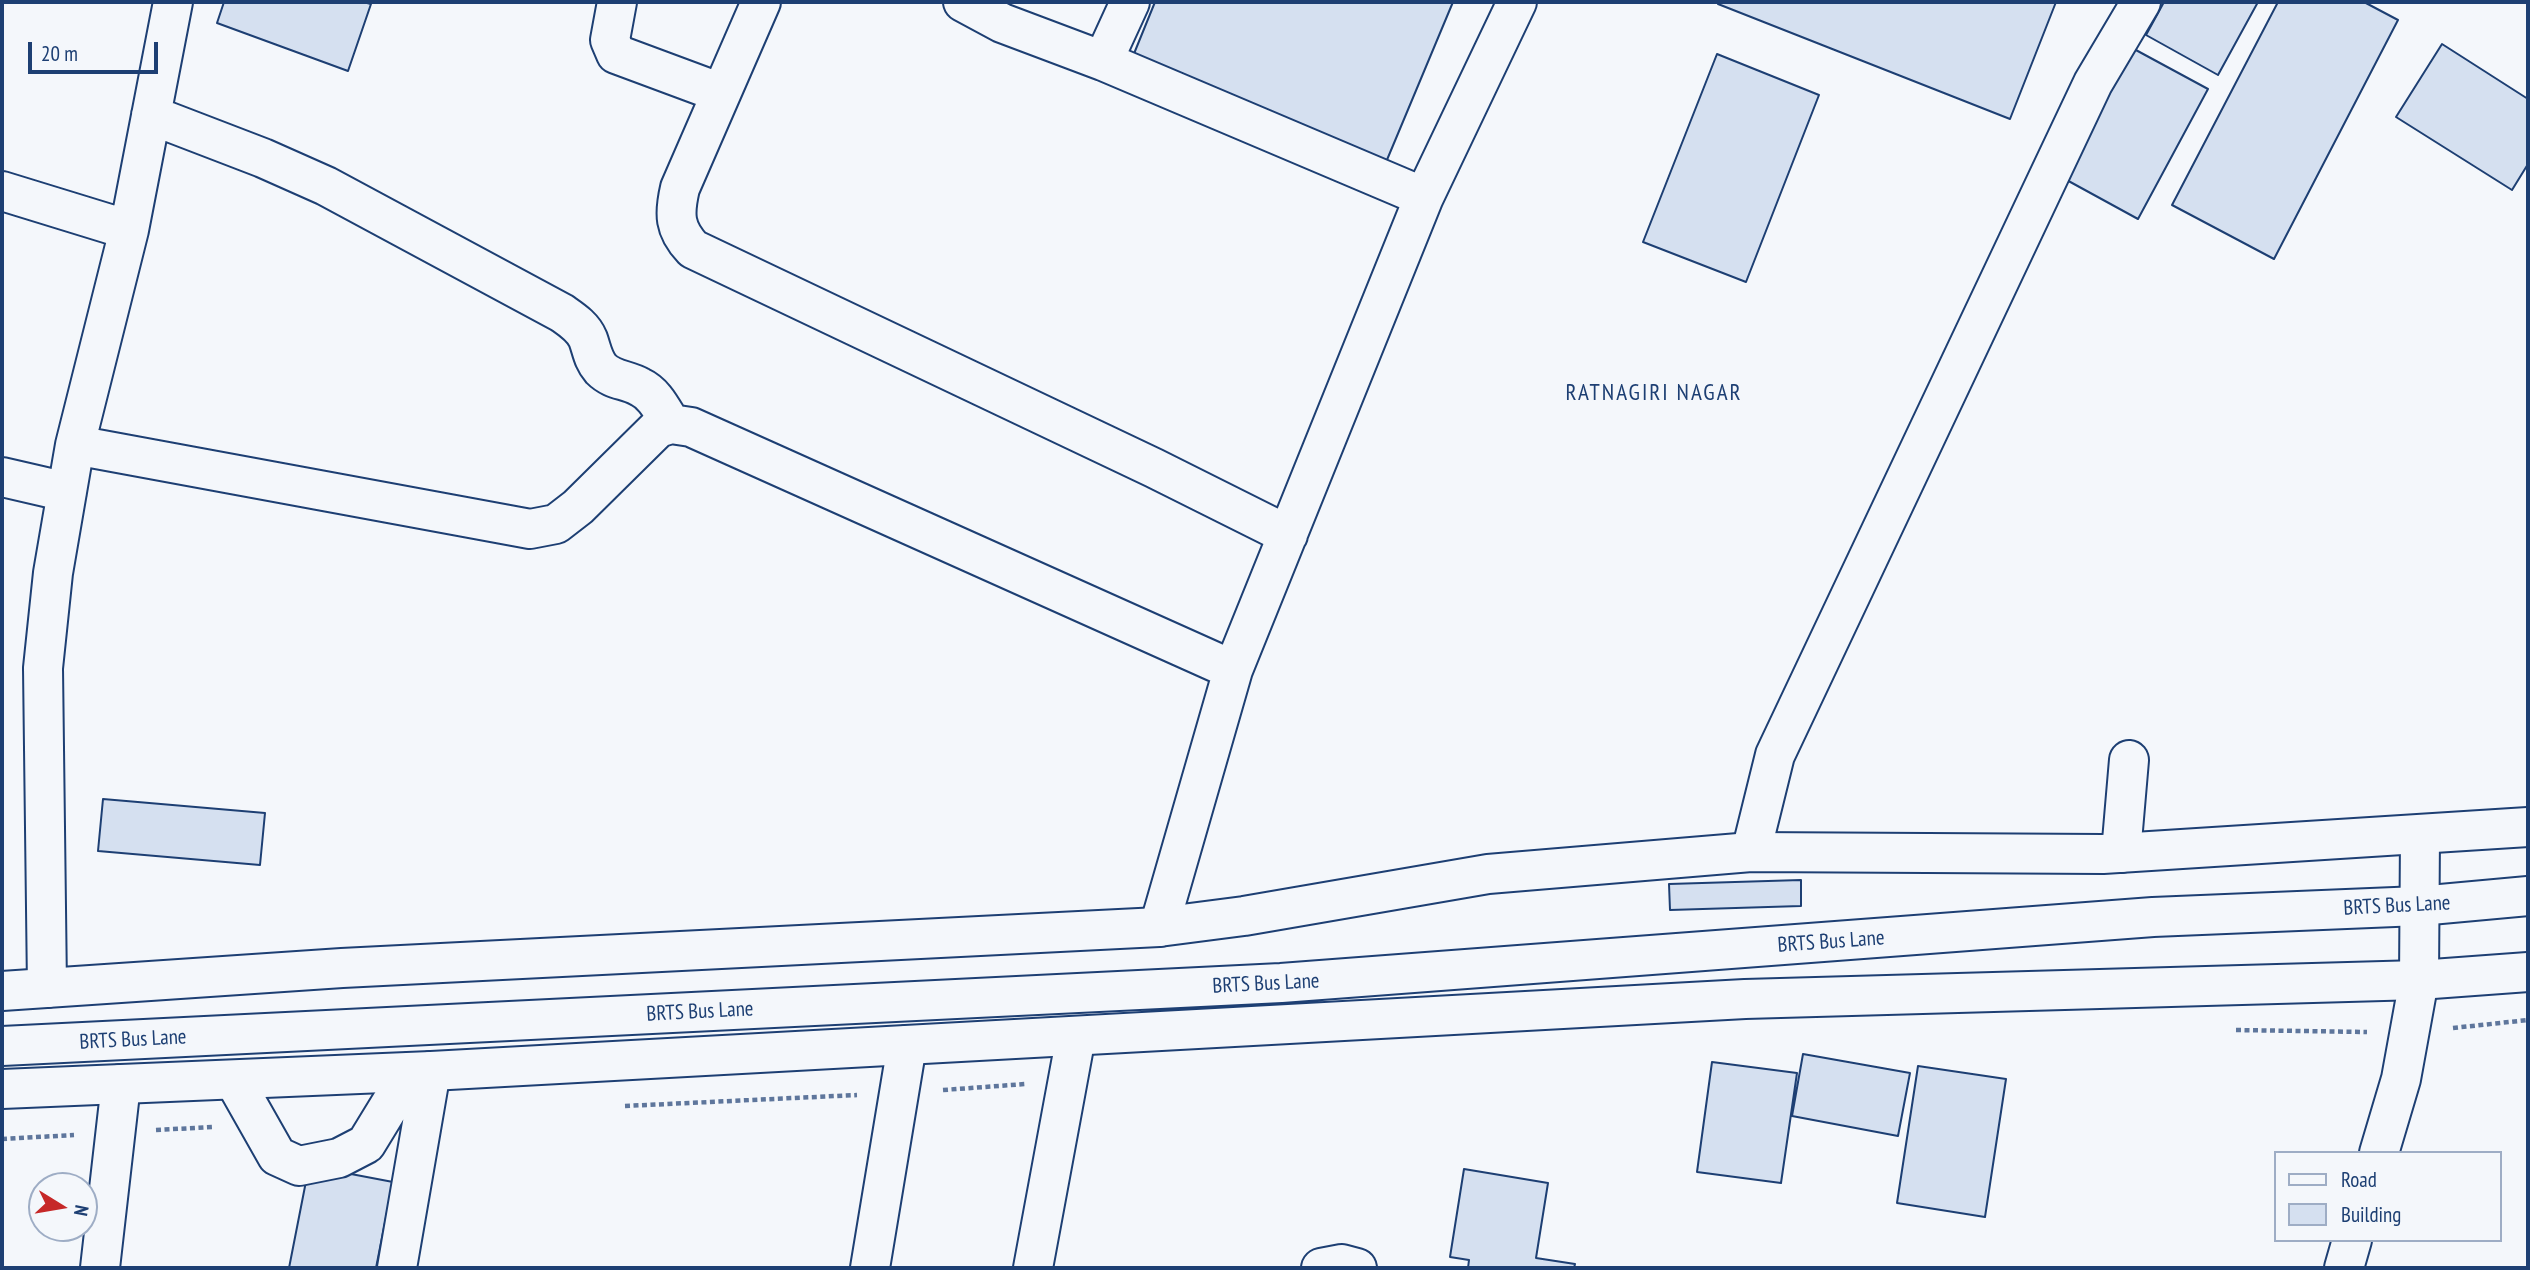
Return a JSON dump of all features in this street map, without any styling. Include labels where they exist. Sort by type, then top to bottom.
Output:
[{"type":"street","points":[[47,988],[43,668],[53,573],[75,445],[129,230],[173,2]]},
{"type":"street","points":[[617,2],[610,40],[616,54],[721,93]]},
{"type":"street","points":[[761,2],[680,188],[675,210],[681,237],[693,249],[1154,468],[1288,535]]},
{"type":"street","points":[[963,2],[1002,23],[1103,61],[1424,197]]},
{"type":"street","points":[[1103,61],[1130,2]]},
{"type":"street","points":[[1158,927],[1233,670],[1424,197],[1517,2]]},
{"type":"street","points":[[1751,852],[1776,755],[2093,83],[2141,2]]},
{"type":"street","points":[[151,115],[263,158],[326,186],[562,313],[575,321],[587,337],[591,353],[600,368],[612,378],[640,387],[656,399],[671,424]]},
{"type":"street","points":[[2,191],[129,230]]},
{"type":"street","points":[[75,445],[530,529],[556,524],[578,506],[657,428],[671,424],[691,427],[1233,670]]},
{"type":"street","points":[[2,477],[67,492]]},
{"type":"street","points":[[2121,853],[2129,761]]},
{"type":"street","points":[[2,991],[342,968],[1158,927],[1244,916],[1488,874],[1751,852],[2121,853],[2528,827]]},
{"type":"street","points":[[2380,1151],[2401,1079],[2419,980],[2420,835]]},
{"type":"street","name":"BRTS Bus Lane","points":[[2,1046],[1281,984],[2153,918],[2419,906],[2528,896]]},
{"type":"street","points":[[2,1089],[420,1072],[1745,999],[2419,980],[2528,972]]},
{"type":"street","points":[[1033,1268],[1076,1036]]},
{"type":"street","points":[[870,1268],[907,1045]]},
{"type":"street","points":[[234,1080],[277,1156],[299,1166],[339,1158],[366,1144],[420,1072]]},
{"type":"street","points":[[397,1268],[420,1072]]},
{"type":"street","points":[[100,1268],[121,1084]]},
{"type":"street","points":[[2344,1268],[2352,1242]]},
{"type":"street","points":[[1321,1268],[1342,1264],[1357,1268]]},
{"type":"path","points":[[2231,1030],[2409,1032],[2528,1020]]},
{"type":"path","points":[[619,1106],[899,1094],[1068,1080]]},
{"type":"path","points":[[2,1139],[258,1124]]},
{"type":"building","points":[[224,2],[371,4],[348,71],[217,23]]},
{"type":"building","points":[[1155,2],[1453,2],[1384,167],[1131,61]]},
{"type":"building","points":[[2056,2],[2010,119],[1718,4]]},
{"type":"building","points":[[2164,2],[2258,2],[2218,75],[2146,35]]},
{"type":"building","points":[[2278,2],[2364,2],[2398,20],[2274,259],[2172,205]]},
{"type":"building","points":[[2442,44],[2528,99],[2528,164],[2512,190],[2396,117]]},
{"type":"building","points":[[2134,49],[2208,89],[2138,219],[2063,178]]},
{"type":"building","points":[[1717,54],[1819,95],[1746,282],[1643,242]]},
{"type":"building","points":[[103,799],[265,813],[260,865],[98,851]]},
{"type":"building","points":[[1801,880],[1801,906],[1670,910],[1669,884]]},
{"type":"building","points":[[1803,1054],[1910,1073],[1898,1136],[1792,1116]]},
{"type":"building","points":[[1712,1062],[1797,1073],[1781,1183],[1697,1172]]},
{"type":"building","points":[[1918,1066],[2006,1079],[1985,1217],[1897,1203]]},
{"type":"building","points":[[309,1166],[393,1182],[376,1268],[289,1268]]},
{"type":"building","points":[[1464,1169],[1548,1183],[1536,1258],[1575,1264],[1574,1268],[1468,1268],[1469,1260],[1450,1257]]},
{"type":"district","name":"RATNAGIRI NAGAR","points":[[1654,393]]}]
